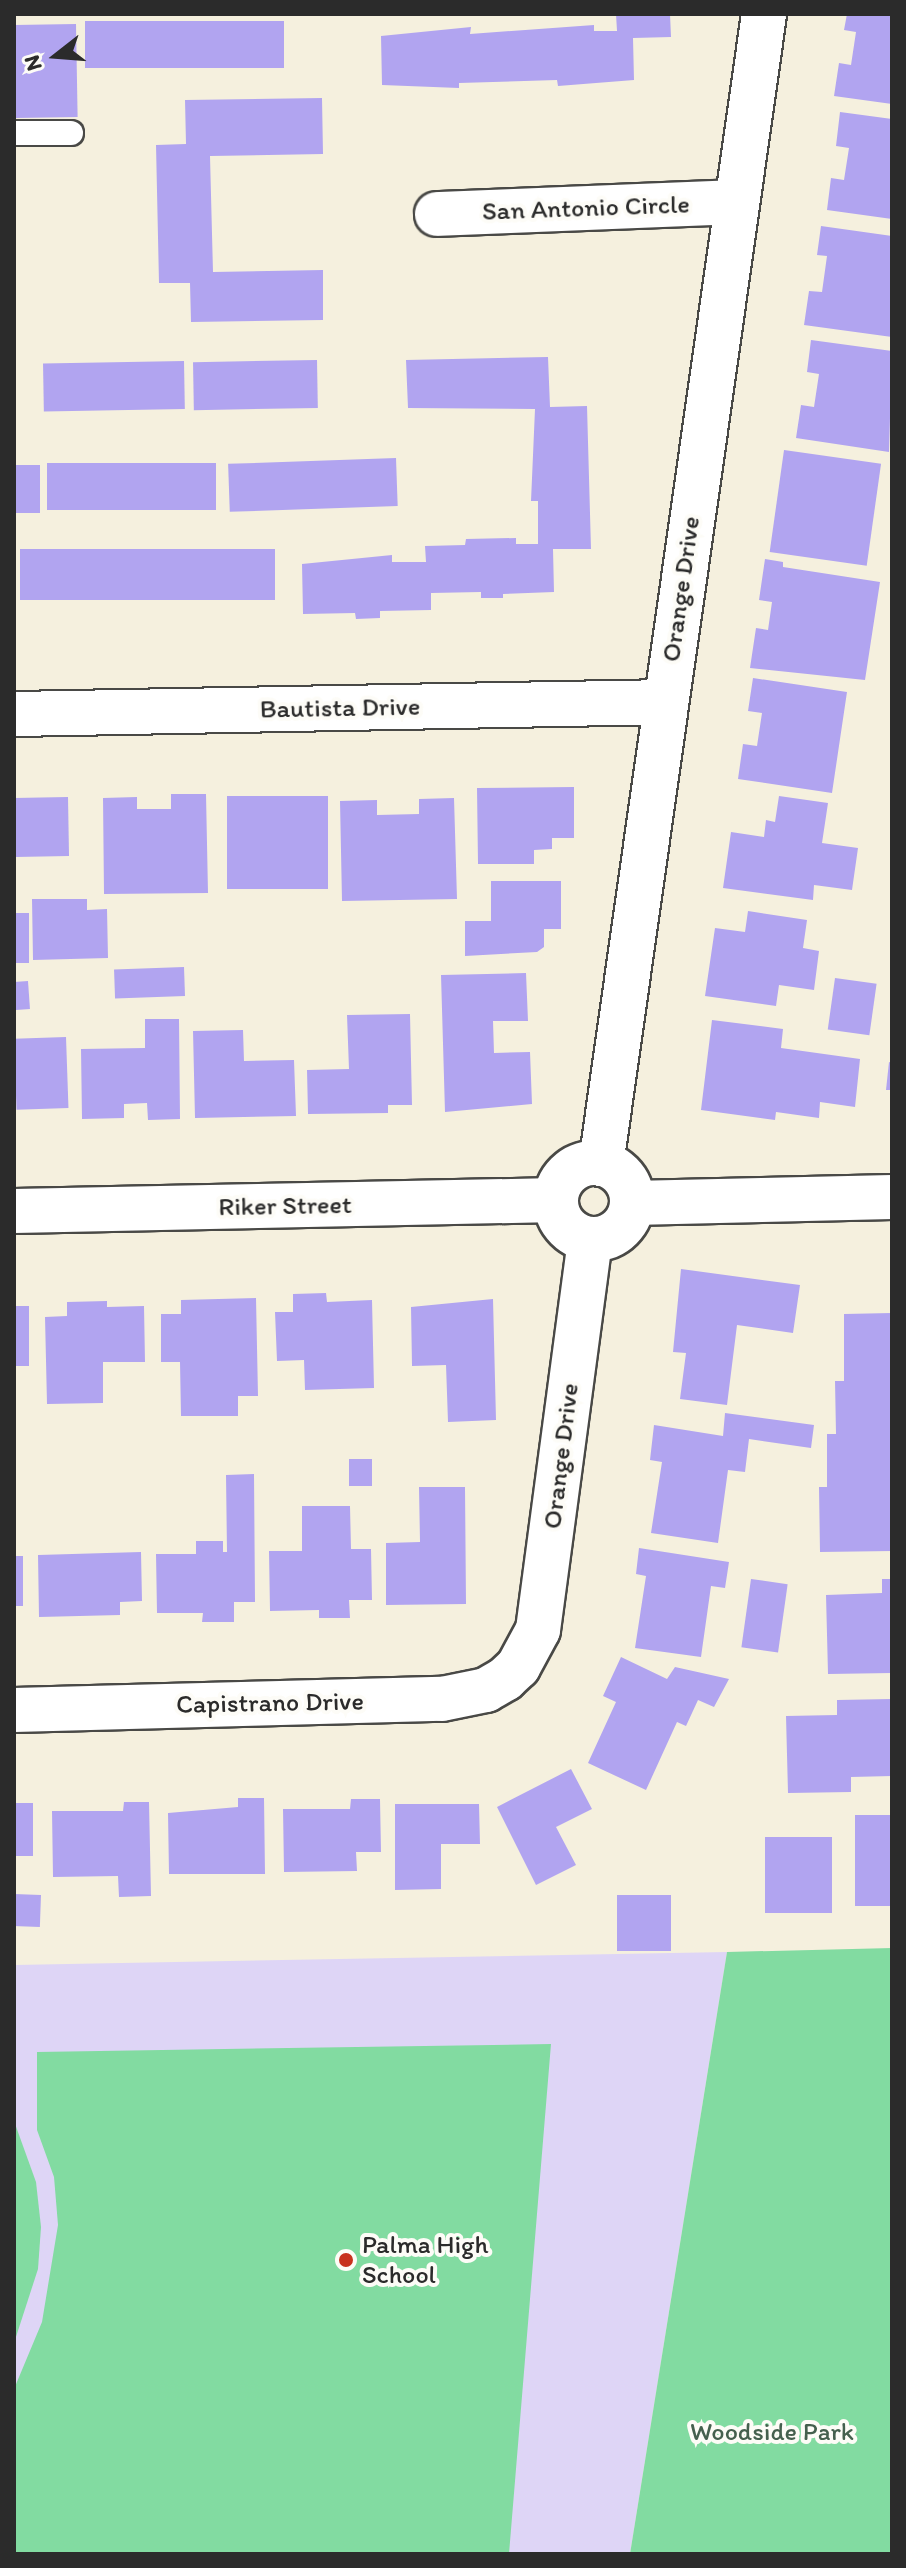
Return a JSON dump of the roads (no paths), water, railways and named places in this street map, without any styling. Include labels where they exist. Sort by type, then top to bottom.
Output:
[{"type":"street","name":"Orange Drive","points":[[601,1164],[764,14]]},
{"type":"street","name":"San Antonio Circle","points":[[437,214],[735,202]]},
{"type":"street","name":"Bautista Drive","points":[[14,714],[666,702]]},
{"type":"street","points":[[601,1164],[620,1174],[632,1203],[614,1234],[590,1240],[562,1222],[556,1200],[570,1171],[601,1164]]},
{"type":"street","points":[[632,1203],[892,1197]]},
{"type":"street","name":"Riker Street","points":[[14,1211],[556,1200]]},
{"type":"street","name":"Orange Drive","points":[[518,1667],[538,1630],[590,1240]]},
{"type":"street","name":"Capistrano Drive","points":[[14,1710],[442,1699],[486,1690],[518,1667]]},
{"type":"lane","points":[[14,133],[71,133]]},
{"type":"place","name":"Palma High School","points":[[346,2260]]},
{"type":"park label","name":"Woodside Park","points":[[772,2432]]}]
